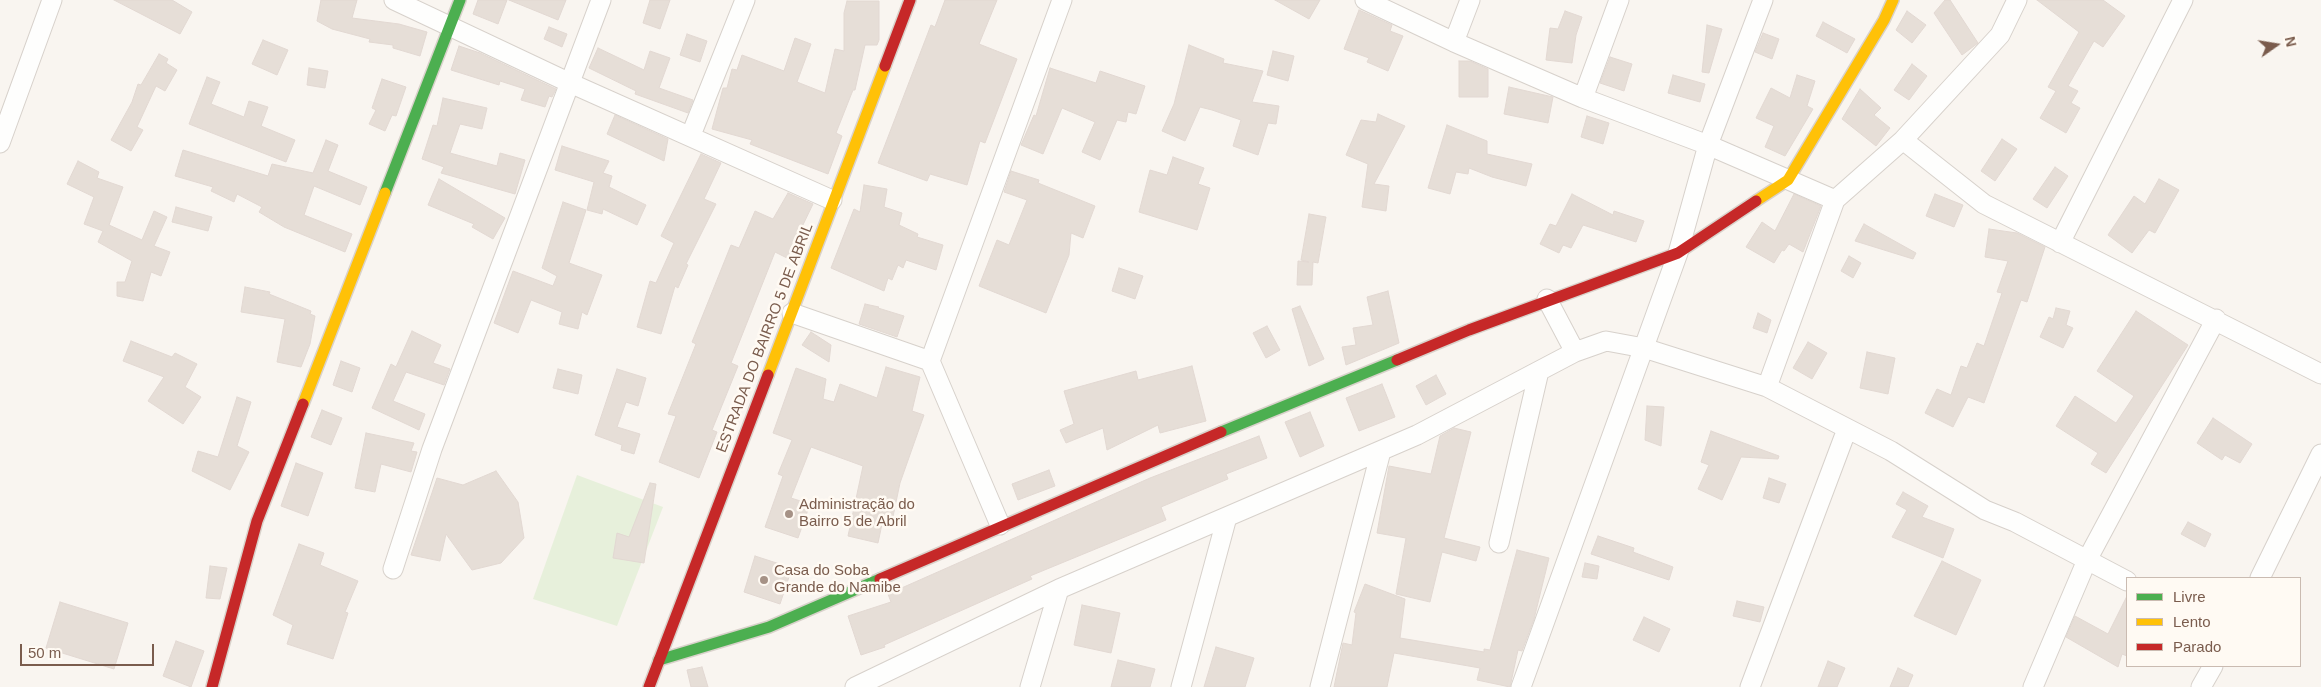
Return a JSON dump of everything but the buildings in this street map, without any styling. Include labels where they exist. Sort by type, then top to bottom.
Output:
[{"type":"street","points":[[0,143],[52,0]]},
{"type":"street","points":[[394,0],[832,200]]},
{"type":"street","points":[[212,687],[257,521],[460,0]]},
{"type":"street","points":[[393,569],[432,449],[601,0]]},
{"type":"street","points":[[691,135],[745,0]]},
{"type":"street","name":"ESTRADA DO BAIRRO 5 DE ABRIL","points":[[649,687],[792,313],[832,200],[910,0]]},
{"type":"street","points":[[1000,525],[930,361],[1062,0]]},
{"type":"street","points":[[1365,0],[1454,42],[1583,98],[1708,145],[1834,200]]},
{"type":"street","points":[[1454,42],[1470,0]]},
{"type":"street","points":[[1583,98],[1619,0]]},
{"type":"street","points":[[1521,687],[1678,253],[1708,145],[1763,0]]},
{"type":"street","points":[[659,660],[769,628],[1000,525],[1158,458],[1547,300],[1678,253],[1788,180],[1884,20],[1893,0]]},
{"type":"street","points":[[1767,387],[1834,200],[1903,140],[2000,35],[2017,0]]},
{"type":"street","points":[[2060,243],[2183,0]]},
{"type":"street","points":[[1903,140],[1984,204],[2216,319],[2321,374]]},
{"type":"street","points":[[1547,300],[1576,352]]},
{"type":"street","points":[[792,313],[930,361]]},
{"type":"street","points":[[2033,687],[2087,560],[2216,319]]},
{"type":"street","points":[[855,687],[1059,588],[1417,435],[1576,352],[1606,341],[1644,348],[1767,387],[1891,452],[1985,510],[2016,522],[2126,580]]},
{"type":"street","points":[[1499,543],[1539,371]]},
{"type":"street","points":[[1750,687],[1847,429]]},
{"type":"street","points":[[1320,687],[1381,451]]},
{"type":"street","points":[[2260,577],[2321,454]]},
{"type":"street","points":[[1181,687],[1227,517]]},
{"type":"street","points":[[1030,687],[1059,588]]},
{"type":"street","points":[[2201,687],[2212,667]]},
{"type":"green space","points":[[577,475],[663,507],[617,626],[533,599]]},
{"type":"traffic: fast","points":[[385,193],[460,0]]},
{"type":"traffic: fast","points":[[1221,432],[1397,360]]},
{"type":"traffic: fast","points":[[659,660],[769,627],[880,579]]},
{"type":"traffic: slow","points":[[1756,201],[1788,180],[1884,20],[1893,0]]},
{"type":"traffic: slow","points":[[768,375],[885,66]]},
{"type":"traffic: slow","points":[[303,404],[385,193]]},
{"type":"traffic: jam","points":[[885,66],[910,0]]},
{"type":"traffic: jam","points":[[1397,360],[1469,330],[1678,253],[1756,201]]},
{"type":"traffic: jam","points":[[649,687],[768,375]]},
{"type":"traffic: jam","points":[[212,687],[257,521],[303,404]]},
{"type":"traffic: jam","points":[[880,579],[1221,432]]},
{"type":"place","name":"Administração do Bairro 5 de Abril","points":[[789,514]]},
{"type":"place","name":"Casa do Soba Grande do Namibe","points":[[764,580]]}]
